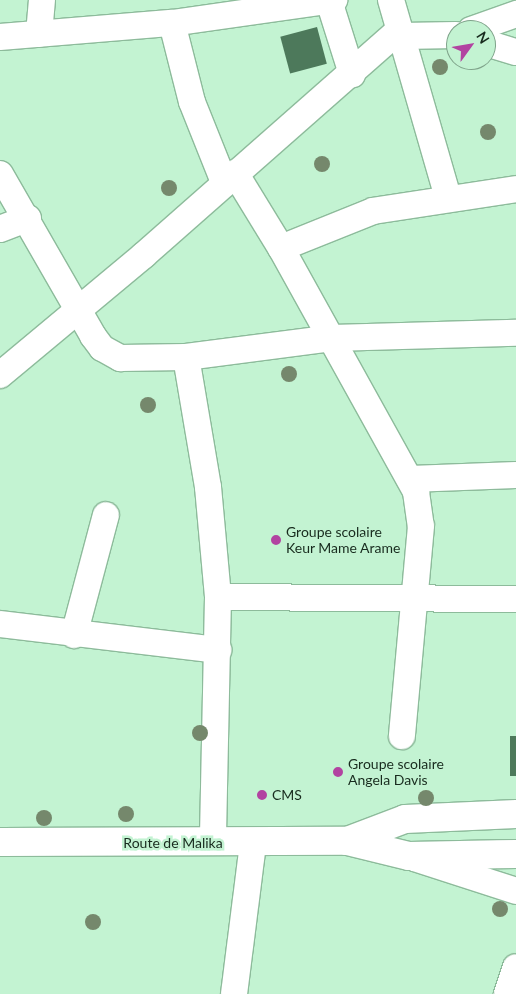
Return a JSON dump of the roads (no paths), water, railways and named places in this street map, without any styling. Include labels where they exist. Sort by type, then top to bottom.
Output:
[{"type":"main road","name":"Route de Malika","points":[[347,841],[405,819],[516,814]]},
{"type":"main road","name":"Route de Malika","points":[[0,842],[213,842],[253,844],[347,841],[408,856],[516,854]]},
{"type":"street","points":[[39,34],[42,0]]},
{"type":"street","points":[[0,37],[172,23],[242,6],[331,0],[352,74]]},
{"type":"street","points":[[392,0],[448,198]]},
{"type":"street","points":[[496,21],[516,14]]},
{"type":"street","points":[[172,23],[192,102],[230,177],[281,248],[416,492],[421,526],[402,736]]},
{"type":"street","points":[[0,375],[401,32],[446,34]]},
{"type":"street","points":[[496,47],[516,52]]},
{"type":"street","points":[[0,174],[28,218],[78,310],[102,348],[120,358],[186,357],[332,338],[516,333]]},
{"type":"street","points":[[281,248],[373,211],[516,189]]},
{"type":"street","points":[[0,230],[28,218]]},
{"type":"street","points":[[186,357],[208,487],[218,598],[213,842]]},
{"type":"street","points":[[410,479],[516,474]]},
{"type":"street","points":[[74,635],[106,515]]},
{"type":"street","points":[[218,598],[516,599]]},
{"type":"street","points":[[0,624],[74,635],[218,650]]},
{"type":"street","points":[[234,994],[253,844]]},
{"type":"street","points":[[408,856],[516,891]]},
{"type":"street","points":[[507,994],[516,967]]},
{"type":"place","name":"Groupe scolaire Keur Mame Arame","points":[[276,540]]},
{"type":"place","name":"Groupe scolaire Angela Davis","points":[[338,772]]},
{"type":"place","name":"CMS","points":[[262,795]]}]
